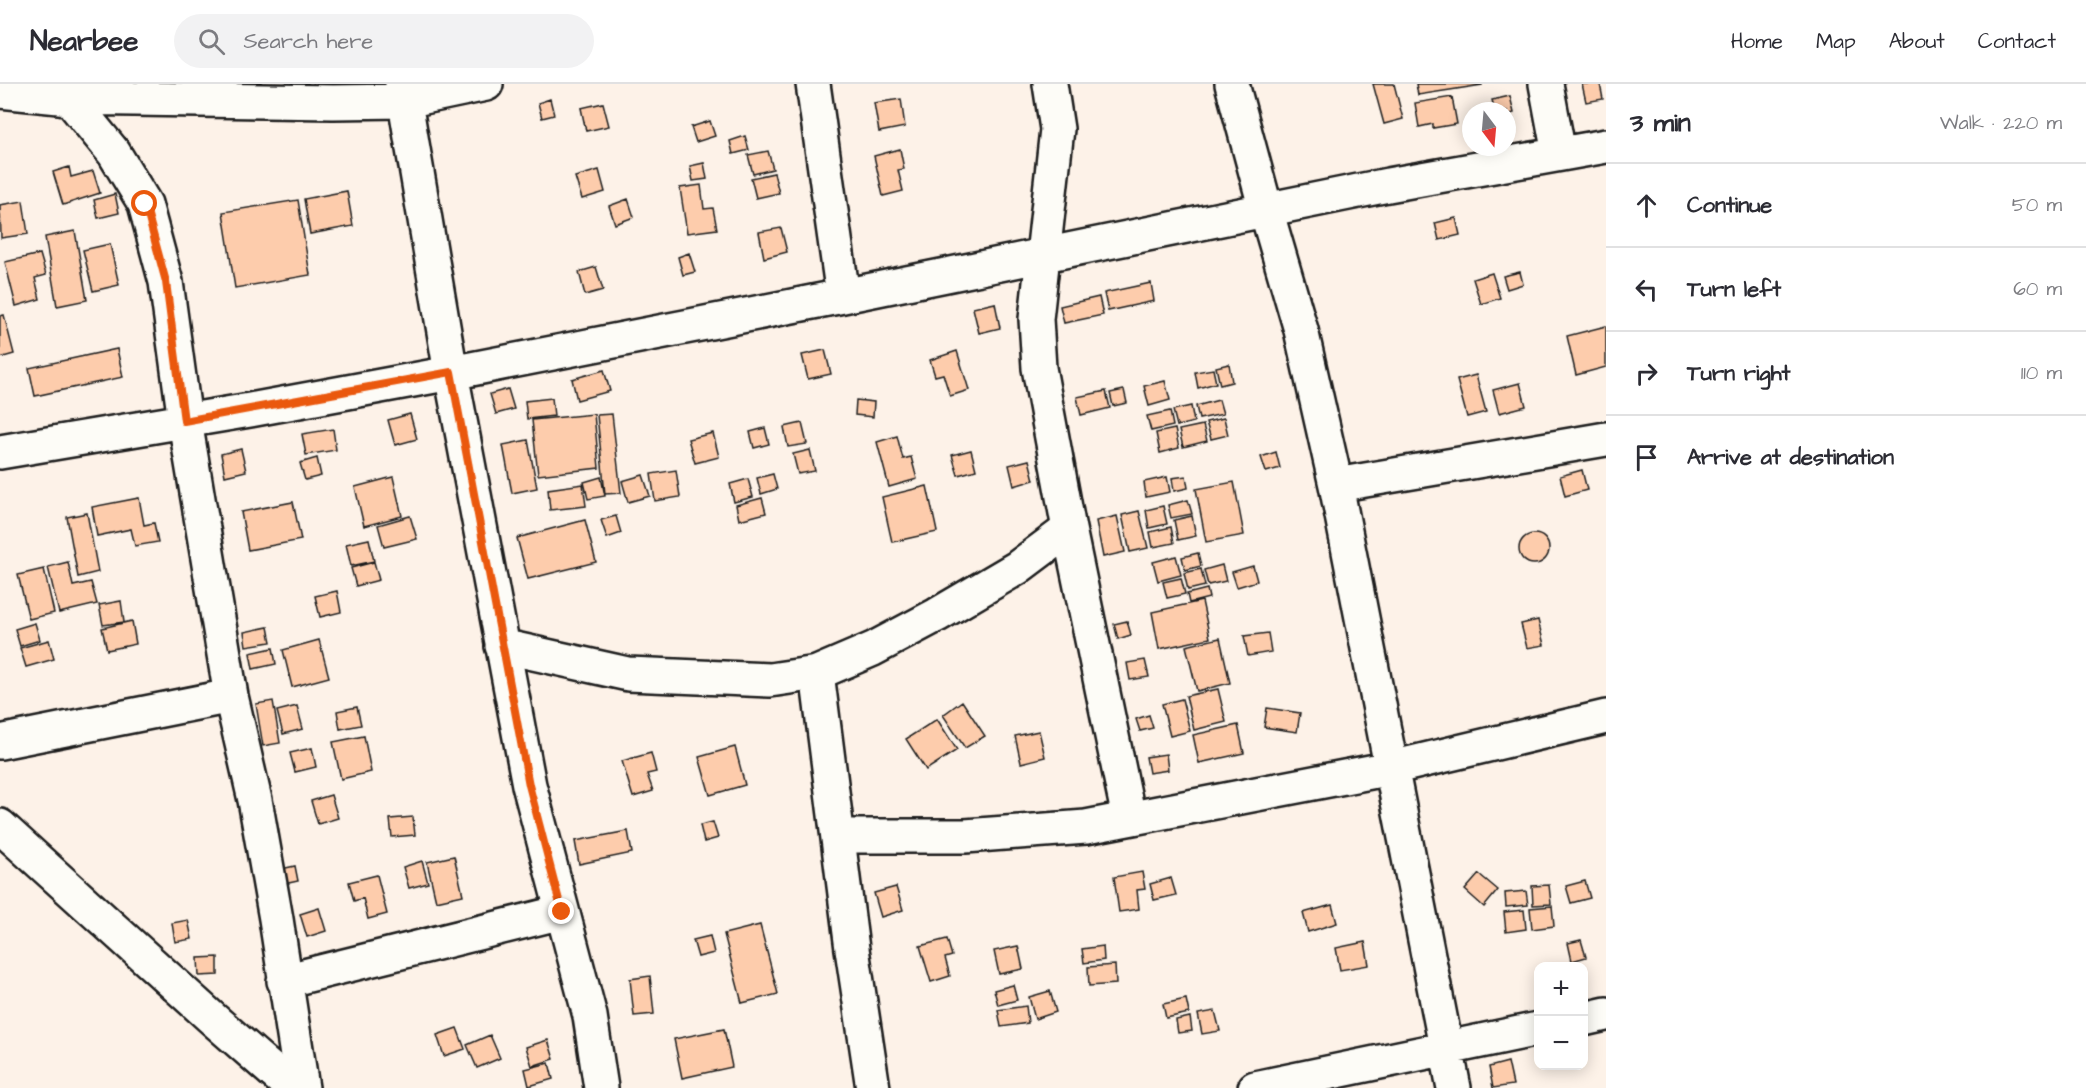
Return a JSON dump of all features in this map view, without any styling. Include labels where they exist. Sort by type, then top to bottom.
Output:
[{"type":"street","points":[[0,91],[69,98],[333,102],[486,84]]},
{"type":"street","points":[[813,84],[843,296]]},
{"type":"street","points":[[1050,84],[1057,129],[1036,319],[1039,368],[1069,529],[1129,818]]},
{"type":"street","points":[[1232,84],[1301,330],[1336,485],[1454,1088]]},
{"type":"street","points":[[1546,84],[1559,154]]},
{"type":"street","points":[[403,93],[451,372],[529,785],[590,1016],[601,1088]]},
{"type":"street","points":[[69,98],[114,153],[145,204],[166,282],[184,421],[231,696],[255,801],[302,1088]]},
{"type":"street","points":[[0,452],[451,372],[843,296],[1388,185],[1606,146]]},
{"type":"street","points":[[1336,485],[1606,439]]},
{"type":"street","points":[[502,646],[628,674],[770,680],[817,673],[873,649],[936,615],[1017,568],[1069,529]]},
{"type":"street","points":[[817,673],[852,949],[873,1088]]},
{"type":"street","points":[[0,742],[231,696]]},
{"type":"street","points":[[838,836],[965,836],[1086,826],[1391,768],[1606,717]]},
{"type":"street","points":[[0,826],[292,1088]]},
{"type":"street","points":[[284,981],[562,912]]},
{"type":"street","points":[[1588,1018],[1606,1014]]},
{"type":"street","points":[[1254,1088],[1534,1030]]},
{"type":"building","points":[[1373,84],[1394,84],[1403,119],[1384,124]]},
{"type":"building","points":[[1416,84],[1482,84],[1482,85],[1418,95]]},
{"type":"building","points":[[1582,84],[1600,84],[1603,99],[1586,102]]},
{"type":"building","points":[[1510,96],[1511,102],[1493,102],[1492,100]]},
{"type":"building","points":[[1452,97],[1457,124],[1433,128],[1433,124],[1419,127],[1415,103]]},
{"type":"building","points":[[550,99],[554,115],[542,118],[538,103]]},
{"type":"building","points":[[901,99],[905,127],[879,132],[874,103]]},
{"type":"building","points":[[603,103],[609,126],[586,131],[581,108]]},
{"type":"building","points":[[710,121],[715,136],[696,142],[691,127]]},
{"type":"building","points":[[745,136],[749,150],[733,154],[730,141]]},
{"type":"building","points":[[900,149],[904,169],[898,170],[903,191],[883,196],[874,156]]},
{"type":"building","points":[[768,151],[773,169],[753,174],[748,155]]},
{"type":"building","points":[[704,163],[707,179],[693,181],[690,166]]},
{"type":"building","points":[[69,167],[71,177],[93,171],[100,193],[63,205],[53,172]]},
{"type":"building","points":[[599,170],[605,192],[582,199],[575,177]]},
{"type":"building","points":[[774,173],[779,193],[756,198],[751,178]]},
{"type":"building","points":[[701,185],[704,209],[713,208],[717,229],[687,233],[680,188]]},
{"type":"building","points":[[347,191],[353,226],[310,234],[304,199]]},
{"type":"building","points":[[115,194],[119,213],[98,218],[94,200]]},
{"type":"building","points":[[628,199],[634,217],[615,224],[609,206]]},
{"type":"building","points":[[298,200],[310,275],[235,288],[223,212]]},
{"type":"building","points":[[23,201],[28,234],[1,238],[0,205]]},
{"type":"building","points":[[1456,218],[1460,235],[1439,240],[1435,223]]},
{"type":"building","points":[[781,228],[787,252],[764,258],[759,232]]},
{"type":"building","points":[[75,231],[87,300],[57,306],[45,237]]},
{"type":"building","points":[[110,244],[119,285],[93,291],[83,250]]},
{"type":"building","points":[[689,253],[695,272],[683,275],[678,257]]},
{"type":"building","points":[[40,254],[46,275],[35,278],[40,299],[16,306],[5,262]]},
{"type":"building","points":[[596,267],[603,290],[585,295],[579,272]]},
{"type":"building","points":[[1520,272],[1523,284],[1507,289],[1503,276]]},
{"type":"building","points":[[1492,273],[1500,298],[1481,304],[1473,279]]},
{"type":"building","points":[[1151,283],[1154,301],[1108,311],[1104,293]]},
{"type":"building","points":[[1099,297],[1103,315],[1064,323],[1060,306]]},
{"type":"building","points":[[995,303],[1000,328],[979,333],[973,308]]},
{"type":"building","points":[[4,315],[14,354],[0,358],[0,316]]},
{"type":"building","points":[[1606,326],[1606,367],[1576,375],[1567,336]]},
{"type":"building","points":[[117,349],[123,377],[35,396],[29,368]]},
{"type":"building","points":[[825,350],[831,374],[808,379],[802,355]]},
{"type":"building","points":[[957,351],[969,390],[950,396],[943,374],[935,376],[930,360]]},
{"type":"building","points":[[1229,364],[1232,382],[1220,385],[1216,367]]},
{"type":"building","points":[[1213,369],[1216,383],[1198,388],[1195,372]]},
{"type":"building","points":[[604,370],[610,391],[577,400],[572,379]]},
{"type":"building","points":[[1476,375],[1486,412],[1467,417],[1457,380]]},
{"type":"building","points":[[1165,381],[1170,400],[1149,406],[1144,386]]},
{"type":"building","points":[[1520,383],[1526,406],[1499,413],[1493,390]]},
{"type":"building","points":[[508,389],[514,409],[496,414],[490,394]]},
{"type":"building","points":[[1124,390],[1127,403],[1113,406],[1110,393]]},
{"type":"building","points":[[1106,391],[1110,408],[1081,415],[1077,397]]},
{"type":"building","points":[[552,398],[554,416],[527,419],[525,401]]},
{"type":"building","points":[[856,400],[874,402],[873,417],[855,415]]},
{"type":"building","points":[[1219,400],[1223,414],[1199,419],[1196,406]]},
{"type":"building","points":[[1191,406],[1194,422],[1177,426],[1173,410]]},
{"type":"building","points":[[1170,411],[1173,426],[1151,431],[1147,416]]},
{"type":"building","points":[[410,414],[417,439],[395,445],[388,420]]},
{"type":"building","points":[[594,414],[599,468],[538,475],[532,420]]},
{"type":"building","points":[[612,414],[621,493],[605,494],[597,415]]},
{"type":"building","points":[[1224,418],[1228,435],[1211,439],[1206,422]]},
{"type":"building","points":[[802,423],[807,444],[788,447],[784,427]]},
{"type":"building","points":[[1203,425],[1207,441],[1183,447],[1179,430]]},
{"type":"building","points":[[765,428],[769,444],[754,448],[750,432]]},
{"type":"building","points":[[333,429],[336,450],[306,455],[302,434]]},
{"type":"building","points":[[1175,429],[1179,448],[1160,453],[1156,433]]},
{"type":"building","points":[[713,433],[719,457],[695,463],[688,439]]},
{"type":"building","points":[[897,436],[903,459],[911,457],[917,479],[889,487],[877,442]]},
{"type":"building","points":[[528,440],[537,488],[512,493],[503,445]]},
{"type":"building","points":[[241,449],[246,471],[225,476],[221,454]]},
{"type":"building","points":[[810,450],[815,471],[798,474],[793,454]]},
{"type":"building","points":[[971,450],[976,470],[958,475],[952,455]]},
{"type":"building","points":[[1276,452],[1280,468],[1266,472],[1261,457]]},
{"type":"building","points":[[317,458],[321,476],[305,480],[300,463]]},
{"type":"building","points":[[1029,460],[1034,480],[1014,486],[1009,465]]},
{"type":"building","points":[[676,470],[680,497],[655,501],[651,474]]},
{"type":"building","points":[[1582,470],[1587,490],[1565,496],[1560,476]]},
{"type":"building","points":[[773,474],[777,489],[761,494],[757,478]]},
{"type":"building","points":[[643,475],[650,496],[628,502],[622,481]]},
{"type":"building","points":[[1186,476],[1188,488],[1174,491],[1172,478]]},
{"type":"building","points":[[393,477],[402,516],[364,526],[355,487]]},
{"type":"building","points":[[601,477],[605,496],[588,499],[584,482]]},
{"type":"building","points":[[1167,477],[1170,492],[1146,497],[1144,482]]},
{"type":"building","points":[[748,479],[753,497],[734,502],[730,484]]},
{"type":"building","points":[[1234,482],[1244,535],[1206,542],[1196,489]]},
{"type":"building","points":[[583,484],[586,506],[550,510],[548,489]]},
{"type":"building","points":[[927,486],[937,532],[892,542],[882,497]]},
{"type":"building","points":[[139,498],[144,525],[154,523],[158,542],[135,546],[131,529],[97,536],[92,507]]},
{"type":"building","points":[[762,498],[766,513],[739,520],[736,505]]},
{"type":"building","points":[[1188,500],[1192,514],[1171,518],[1168,505]]},
{"type":"building","points":[[293,502],[301,540],[248,550],[241,512]]},
{"type":"building","points":[[1163,506],[1167,524],[1149,528],[1146,510]]},
{"type":"building","points":[[1139,511],[1148,548],[1130,552],[1122,515]]},
{"type":"building","points":[[87,513],[98,572],[78,577],[67,517]]},
{"type":"building","points":[[410,516],[417,539],[384,547],[378,525]]},
{"type":"building","points":[[616,516],[621,533],[607,538],[601,520]]},
{"type":"building","points":[[1117,516],[1125,552],[1103,557],[1096,521]]},
{"type":"building","points":[[1192,516],[1196,536],[1178,540],[1174,520]]},
{"type":"building","points":[[585,520],[596,562],[528,579],[517,538]]},
{"type":"building","points":[[1171,527],[1174,543],[1153,547],[1150,532]]},
{"type":"building","points":[[1534,534],[1540,535],[1548,543],[1548,555],[1540,563],[1534,564],[1528,563],[1520,555],[1519,549],[1520,543],[1528,535]]},
{"type":"building","points":[[369,539],[374,561],[351,566],[346,544]]},
{"type":"building","points":[[1198,553],[1201,566],[1185,570],[1182,557]]},
{"type":"building","points":[[1176,556],[1181,575],[1158,581],[1153,562]]},
{"type":"building","points":[[68,562],[73,586],[91,582],[97,604],[59,613],[48,567]]},
{"type":"building","points":[[374,562],[379,580],[356,586],[351,568]]},
{"type":"building","points":[[1222,565],[1226,581],[1208,585],[1204,570]]},
{"type":"building","points":[[1253,566],[1257,581],[1237,587],[1232,572]]},
{"type":"building","points":[[44,569],[54,613],[29,619],[18,575]]},
{"type":"building","points":[[1201,569],[1205,586],[1188,590],[1184,573]]},
{"type":"building","points":[[1181,578],[1185,594],[1167,598],[1163,582]]},
{"type":"building","points":[[1207,589],[1209,598],[1189,603],[1187,594]]},
{"type":"building","points":[[337,591],[341,612],[320,617],[315,596]]},
{"type":"building","points":[[121,601],[124,622],[103,625],[99,605]]},
{"type":"building","points":[[1202,601],[1210,638],[1159,649],[1152,612]]},
{"type":"building","points":[[1538,620],[1544,645],[1527,648],[1521,624]]},
{"type":"building","points":[[132,621],[136,644],[107,650],[102,628]]},
{"type":"building","points":[[1127,621],[1131,635],[1118,639],[1114,624]]},
{"type":"building","points":[[35,623],[40,640],[20,646],[15,629]]},
{"type":"building","points":[[268,627],[271,642],[246,646],[244,632]]},
{"type":"building","points":[[1268,633],[1271,652],[1248,656],[1244,636]]},
{"type":"building","points":[[1220,638],[1230,683],[1197,691],[1186,646]]},
{"type":"building","points":[[49,640],[54,659],[26,667],[20,648]]},
{"type":"building","points":[[319,640],[329,677],[292,687],[283,650]]},
{"type":"building","points":[[273,648],[276,664],[253,669],[250,653]]},
{"type":"building","points":[[1145,660],[1149,677],[1130,680],[1127,663]]},
{"type":"building","points":[[1218,689],[1226,722],[1194,730],[1186,696]]},
{"type":"building","points":[[1182,699],[1190,731],[1170,736],[1162,704]]},
{"type":"building","points":[[273,701],[280,743],[263,746],[256,704]]},
{"type":"building","points":[[962,701],[985,736],[965,748],[943,715]]},
{"type":"building","points":[[297,706],[303,729],[283,734],[277,711]]},
{"type":"building","points":[[357,707],[361,725],[340,729],[337,711]]},
{"type":"building","points":[[1267,708],[1300,713],[1297,732],[1264,727]]},
{"type":"building","points":[[1149,715],[1153,728],[1140,731],[1136,719]]},
{"type":"building","points":[[937,719],[957,750],[926,770],[906,739]]},
{"type":"building","points":[[1238,725],[1244,753],[1199,763],[1193,735]]},
{"type":"building","points":[[1039,731],[1045,757],[1021,763],[1015,736]]},
{"type":"building","points":[[364,736],[371,772],[341,779],[333,742]]},
{"type":"building","points":[[735,747],[745,785],[710,795],[699,757]]},
{"type":"building","points":[[312,748],[316,767],[295,772],[290,753]]},
{"type":"building","points":[[651,753],[656,772],[647,774],[653,791],[633,797],[622,761]]},
{"type":"building","points":[[1166,754],[1168,770],[1149,773],[1146,757]]},
{"type":"building","points":[[331,795],[338,818],[318,824],[311,801]]},
{"type":"building","points":[[413,817],[415,835],[392,837],[390,819]]},
{"type":"building","points":[[713,822],[718,838],[704,842],[700,825]]},
{"type":"building","points":[[628,831],[632,853],[579,864],[575,841]]},
{"type":"building","points":[[454,856],[463,895],[436,901],[427,862]]},
{"type":"building","points":[[422,861],[428,883],[409,888],[403,867]]},
{"type":"building","points":[[295,866],[298,881],[284,884],[281,869]]},
{"type":"building","points":[[1142,872],[1145,889],[1137,890],[1139,909],[1119,912],[1114,877]]},
{"type":"building","points":[[1479,874],[1498,890],[1484,907],[1465,890]]},
{"type":"building","points":[[377,875],[387,914],[368,919],[363,898],[354,901],[349,882]]},
{"type":"building","points":[[1171,878],[1176,895],[1154,900],[1150,884]]},
{"type":"building","points":[[1585,881],[1590,898],[1571,903],[1566,886]]},
{"type":"building","points":[[1549,885],[1551,904],[1533,905],[1532,886]]},
{"type":"building","points":[[896,887],[903,910],[881,917],[874,893]]},
{"type":"building","points":[[1526,891],[1528,905],[1506,907],[1505,893]]},
{"type":"building","points":[[1332,905],[1337,923],[1308,932],[1303,913]]},
{"type":"building","points":[[1552,906],[1554,926],[1532,929],[1530,908]]},
{"type":"building","points":[[319,908],[326,931],[307,937],[300,914]]},
{"type":"building","points":[[1524,910],[1526,929],[1506,932],[1504,912]]},
{"type":"building","points":[[188,920],[192,939],[175,942],[172,923]]},
{"type":"building","points":[[760,925],[778,994],[742,1003],[724,934]]},
{"type":"building","points":[[710,936],[714,953],[698,957],[693,940]]},
{"type":"building","points":[[947,939],[952,956],[945,958],[950,976],[931,982],[920,946]]},
{"type":"building","points":[[1581,940],[1586,957],[1572,961],[1568,943]]},
{"type":"building","points":[[1365,942],[1369,965],[1340,970],[1336,948]]},
{"type":"building","points":[[1018,946],[1023,969],[999,974],[994,951]]},
{"type":"building","points":[[1103,946],[1104,960],[1084,963],[1082,949]]},
{"type":"building","points":[[218,957],[218,975],[199,976],[198,958]]},
{"type":"building","points":[[1115,965],[1116,984],[1089,986],[1088,967]]},
{"type":"building","points":[[650,976],[654,1014],[634,1016],[630,979]]},
{"type":"building","points":[[1013,985],[1017,1000],[998,1005],[994,990]]},
{"type":"building","points":[[1050,991],[1056,1012],[1035,1019],[1029,997]]},
{"type":"building","points":[[1186,999],[1189,1013],[1166,1018],[1163,1004]]},
{"type":"building","points":[[1026,1006],[1028,1023],[1001,1027],[998,1010]]},
{"type":"building","points":[[1215,1011],[1220,1031],[1202,1034],[1198,1014]]},
{"type":"building","points":[[1190,1017],[1192,1031],[1178,1033],[1176,1020]]},
{"type":"building","points":[[457,1028],[465,1049],[444,1056],[437,1035]]},
{"type":"building","points":[[724,1029],[732,1067],[682,1078],[674,1039]]},
{"type":"building","points":[[490,1035],[500,1058],[477,1068],[467,1045]]},
{"type":"building","points":[[548,1040],[554,1059],[532,1066],[526,1047]]},
{"type":"building","points":[[1508,1062],[1513,1085],[1493,1088],[1489,1067]]},
{"type":"building","points":[[549,1063],[553,1079],[529,1086],[525,1069]]},
{"type":"route","points":[[145,204],[166,282],[184,421],[451,372],[529,785],[562,912]]}]
